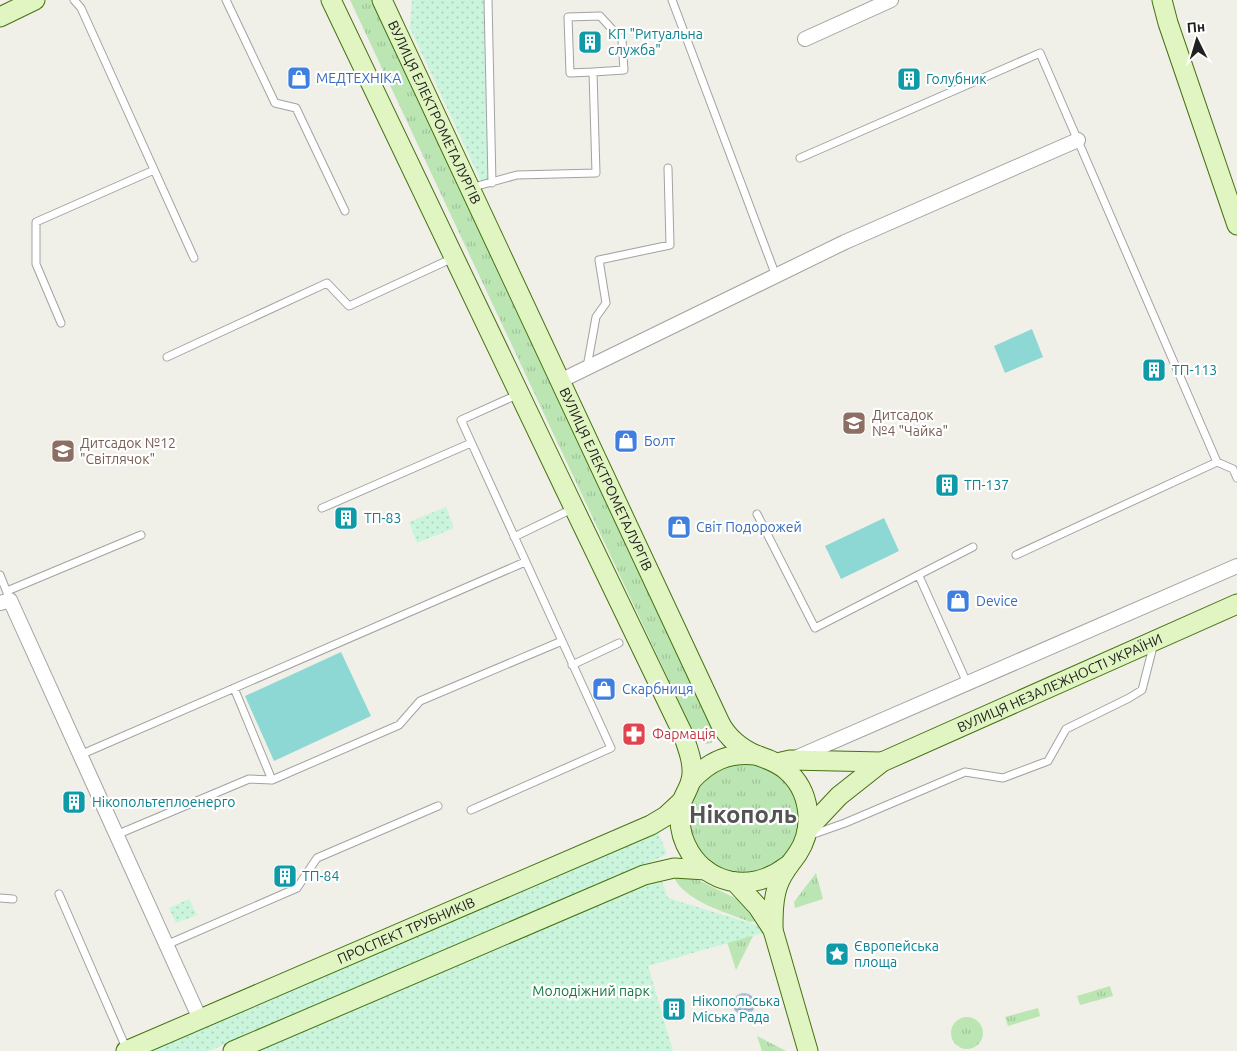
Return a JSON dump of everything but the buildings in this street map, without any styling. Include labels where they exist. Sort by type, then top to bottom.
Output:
[{"type":"main road","points":[[0,17],[35,0]]},
{"type":"main road","points":[[330,0],[682,732],[691,760],[691,781]]},
{"type":"main road","name":"ВУЛИЦЯ ЕЛЕКТРОМЕТАЛУРГІВ","points":[[382,0],[720,723],[728,736],[744,748],[756,755],[783,762],[803,792],[807,804],[806,833]]},
{"type":"main road","points":[[1162,0],[1233,202],[1237,225]]},
{"type":"main road","name":"ВУЛИЦЯ НЕЗАЛЕЖНОСТІ УКРАЇНИ","points":[[882,762],[1237,604]]},
{"type":"main road","points":[[756,755],[744,754],[720,758],[704,768],[691,781],[681,802],[680,822],[683,840],[693,857],[706,870],[715,876],[735,882],[765,879],[787,866]]},
{"type":"main road","points":[[783,762],[882,762]]},
{"type":"main road","points":[[772,930],[774,902],[778,886],[787,866],[798,852],[806,833],[839,796],[882,762]]},
{"type":"main road","name":"ПРОСПЕКТ ТРУБНИКІВ","points":[[126,1051],[651,825],[666,816],[681,802]]},
{"type":"main road","points":[[233,1051],[644,875],[674,868],[706,870]]},
{"type":"main road","points":[[735,882],[758,907],[772,930],[808,1051]]},
{"type":"street","points":[[805,39],[891,0]]},
{"type":"street","points":[[560,381],[845,242],[1078,140]]},
{"type":"street","points":[[783,762],[1237,566]]},
{"type":"street","points":[[5,598],[80,755],[200,1019]]},
{"type":"lane","points":[[74,0],[81,8],[194,258]]},
{"type":"lane","points":[[226,0],[275,104],[296,108],[345,211]]},
{"type":"lane","points":[[488,0],[492,182]]},
{"type":"lane","points":[[672,0],[776,276]]},
{"type":"lane","points":[[600,16],[622,40],[624,70],[593,72],[570,73],[568,17],[600,16]]},
{"type":"lane","points":[[800,158],[1040,53],[1217,462],[1233,469],[1237,478]]},
{"type":"lane","points":[[470,188],[517,175],[596,172],[593,72]]},
{"type":"lane","points":[[587,368],[596,317],[606,303],[599,260],[670,245],[668,168]]},
{"type":"lane","points":[[61,323],[36,264],[36,222],[154,170]]},
{"type":"lane","points":[[167,357],[327,283],[349,306],[453,258]]},
{"type":"lane","points":[[471,810],[611,748],[461,420],[520,394]]},
{"type":"lane","points":[[322,508],[471,443]]},
{"type":"lane","points":[[1016,555],[1217,462]]},
{"type":"lane","points":[[514,537],[574,508]]},
{"type":"lane","points":[[758,514],[814,628],[973,547]]},
{"type":"lane","points":[[0,575],[5,598],[141,535]]},
{"type":"lane","points":[[80,755],[525,562]]},
{"type":"lane","points":[[919,576],[967,683]]},
{"type":"lane","points":[[116,835],[249,779],[272,780],[399,725],[420,701],[562,641]]},
{"type":"lane","points":[[806,833],[845,823],[965,772],[1003,778],[1048,761],[1066,729],[1130,698],[1142,690],[1154,641]]},
{"type":"lane","points":[[572,665],[619,643]]},
{"type":"lane","points":[[234,688],[272,780]]},
{"type":"lane","points":[[166,945],[298,888],[317,858],[438,806]]},
{"type":"lane","points":[[59,894],[126,1051]]},
{"type":"lane","points":[[0,898],[13,899]]},
{"type":"green space","points":[[350,0],[374,0],[717,735],[711,743],[704,744],[697,740]]},
{"type":"green space","points":[[412,0],[488,0],[492,183],[483,185],[410,28]]},
{"type":"green space","points":[[446,507],[454,528],[417,543],[409,522]]},
{"type":"green space","points":[[745,764],[766,768],[784,780],[796,798],[800,819],[796,840],[784,858],[766,870],[745,874],[724,870],[706,858],[694,840],[690,819],[694,798],[706,780],[724,768]]},
{"type":"green space","points":[[656,827],[667,854],[653,861],[209,1051],[144,1051]]},
{"type":"green space","points":[[816,873],[823,899],[795,908],[794,902]]},
{"type":"green space","points":[[672,874],[690,876],[739,900],[752,910],[757,921],[750,922],[695,899],[678,884]]},
{"type":"green space","name":"Молодіжний парк","points":[[660,876],[668,898],[773,930],[648,966],[673,1051],[257,1051]]},
{"type":"green space","points":[[189,899],[197,915],[176,923],[169,908]]},
{"type":"green space","points":[[752,931],[753,936],[736,970],[726,939]]},
{"type":"green space","points":[[1110,986],[1113,996],[1080,1005],[1077,996]]},
{"type":"green space","points":[[1038,1008],[1040,1016],[1008,1026],[1005,1017]]},
{"type":"green space","points":[[967,1017],[973,1018],[978,1022],[982,1027],[982,1039],[978,1044],[973,1048],[967,1049],[961,1048],[956,1044],[952,1039],[951,1033],[952,1027],[956,1022],[961,1018]]},
{"type":"green space","points":[[757,1036],[786,1051],[762,1051]]},
{"type":"shaded area","points":[[1032,329],[1043,357],[1005,373],[994,346]]},
{"type":"shaded area","points":[[884,518],[899,551],[841,579],[825,546]]},
{"type":"shaded area","points":[[341,652],[371,716],[274,761],[245,696]]},
{"type":"shaded area","points":[[744,993],[752,996],[755,1004],[752,1012],[744,1015],[736,1012],[733,1004],[736,996]]},
{"type":"place","name":"КП \"Ритуальна служба\"","points":[[590,42]]},
{"type":"place","name":"МЕДТЕХНІКА","points":[[299,78]]},
{"type":"place","name":"Голубник","points":[[909,79]]},
{"type":"place","name":"ТП-113","points":[[1154,370]]},
{"type":"place","name":"Дитсадок №4 \"Чайка\"","points":[[854,423]]},
{"type":"place","name":"Болт","points":[[626,441]]},
{"type":"place","name":"Дитсадок №12 \"Світлячок\"","points":[[63,451]]},
{"type":"place","name":"ТП-137","points":[[947,485]]},
{"type":"place","name":"ТП-83","points":[[346,518]]},
{"type":"place","name":"Світ Подорожей","points":[[679,527]]},
{"type":"place","name":"Device","points":[[958,601]]},
{"type":"place","name":"Скарбниця","points":[[604,689]]},
{"type":"place","name":"Фармація","points":[[634,734]]},
{"type":"place","name":"Нікопольтеплоенерго","points":[[74,802]]},
{"type":"place","name":"ТП-84","points":[[285,876]]},
{"type":"place","name":"Європейська площа","points":[[837,954]]},
{"type":"place","name":"Нiкопольська Міська Рада","points":[[674,1009]]},
{"type":"district","name":"Нікополь","points":[[743,814]]}]
